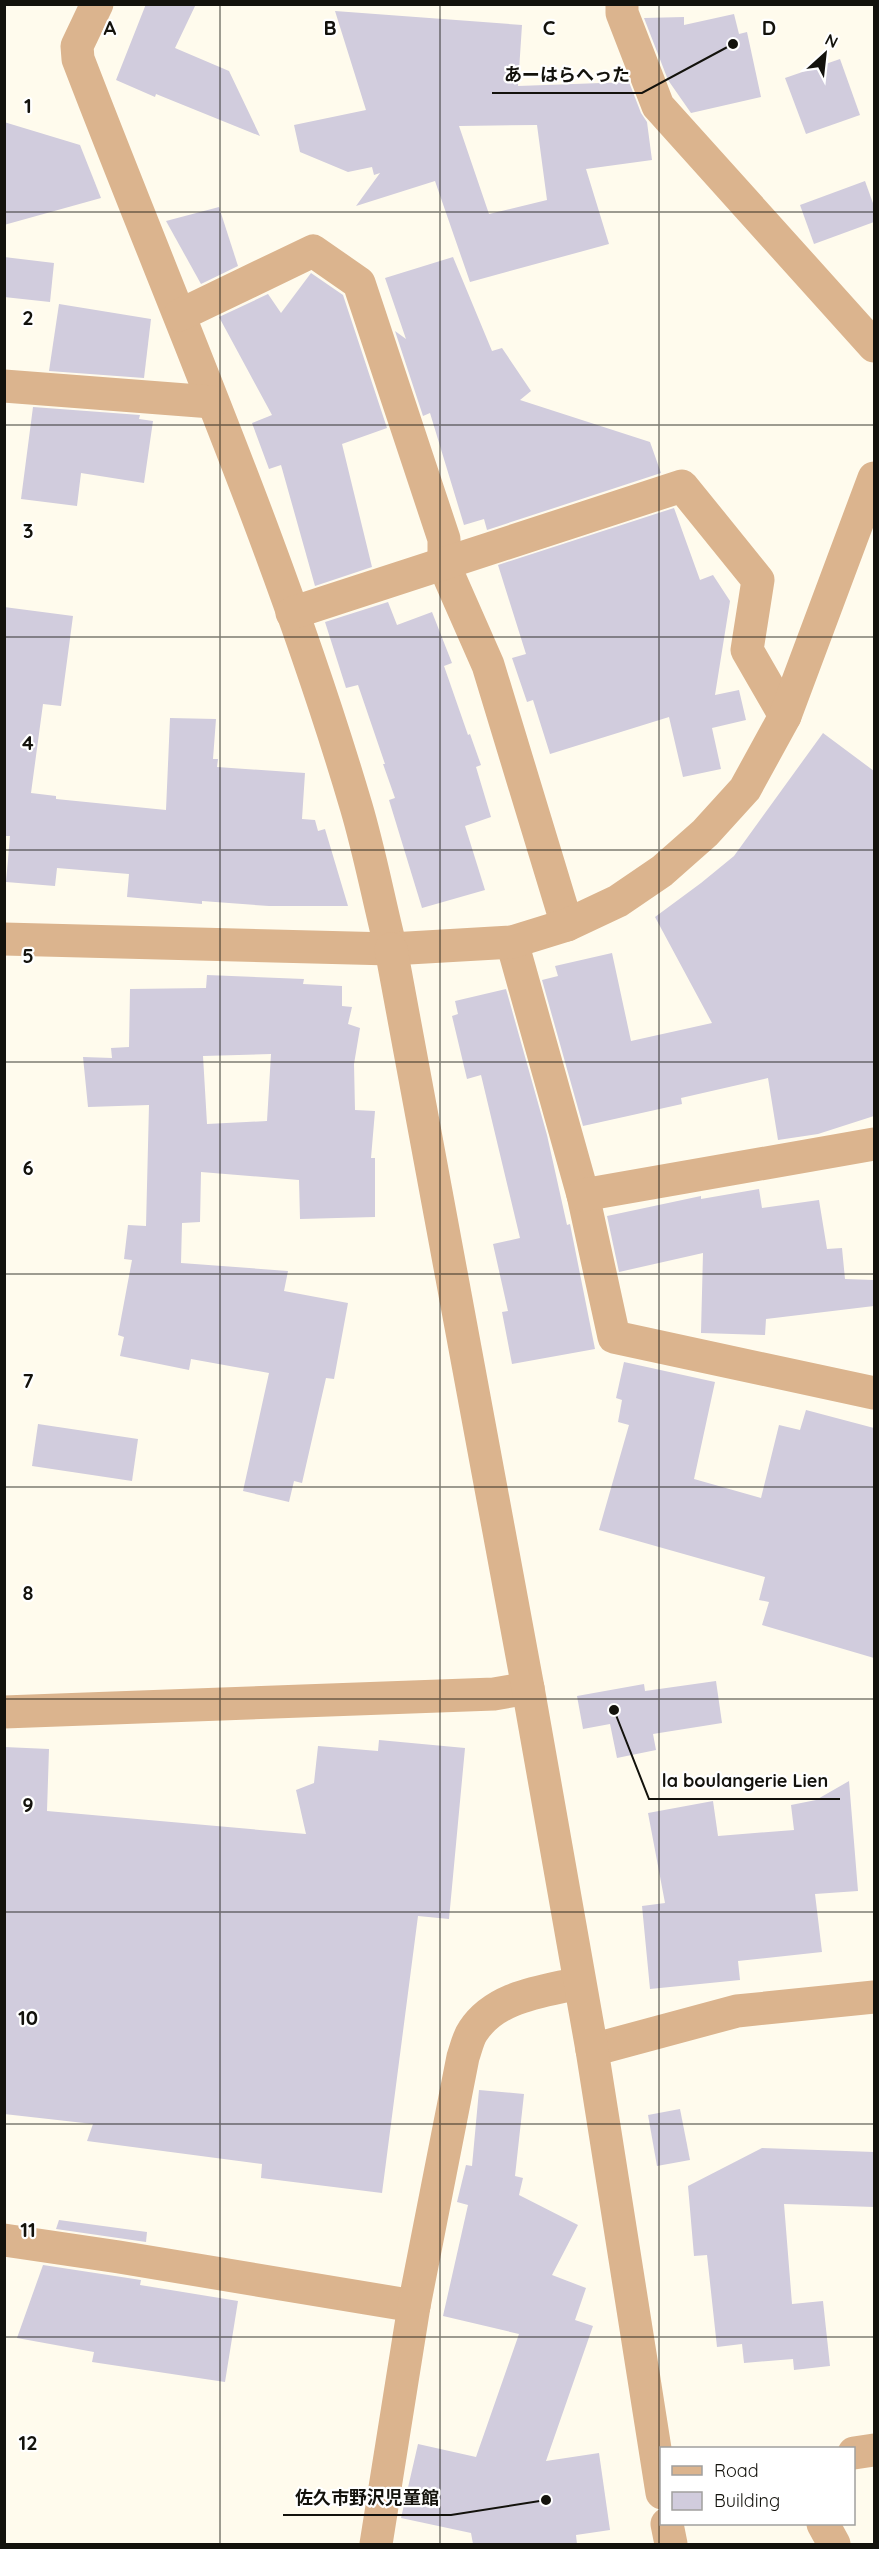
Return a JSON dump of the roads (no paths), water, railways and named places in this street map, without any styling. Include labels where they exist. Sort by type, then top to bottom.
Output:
[{"type":"street","points":[[97,4],[77,46],[78,59],[180,315],[292,613],[356,807],[391,949],[528,1688],[592,2050],[660,2482]]},
{"type":"street","points":[[622,4],[622,13],[658,106],[874,346]]},
{"type":"street","points":[[180,315],[313,251],[359,283],[444,538],[444,565],[488,665],[567,925]]},
{"type":"street","points":[[4,386],[212,402]]},
{"type":"street","points":[[4,939],[391,949],[512,942],[567,925],[618,901],[662,871],[705,833],[745,789],[785,716],[874,478]]},
{"type":"street","points":[[292,613],[681,486],[758,580],[747,650],[785,716]]},
{"type":"street","points":[[512,942],[583,1195],[614,1337],[874,1393]]},
{"type":"street","points":[[583,1195],[874,1144]]},
{"type":"street","points":[[4,1712],[494,1694],[528,1688]]},
{"type":"street","points":[[376,2544],[414,2306],[463,2057],[472,2032],[490,2011],[516,1998],[579,1983]]},
{"type":"street","points":[[592,2050],[737,2011],[874,1997]]},
{"type":"street","points":[[4,2240],[414,2306]]},
{"type":"street","points":[[855,2453],[874,2450]]},
{"type":"street","points":[[667,2525],[671,2544]]},
{"type":"street","points":[[824,2525],[834,2544]]},
{"type":"place","name":"あーはらへった","points":[[733,44]]},
{"type":"place","name":"la boulangerie Lien","points":[[614,1710]]},
{"type":"place","name":"佐久市野沢児童館","points":[[546,2500]]}]
